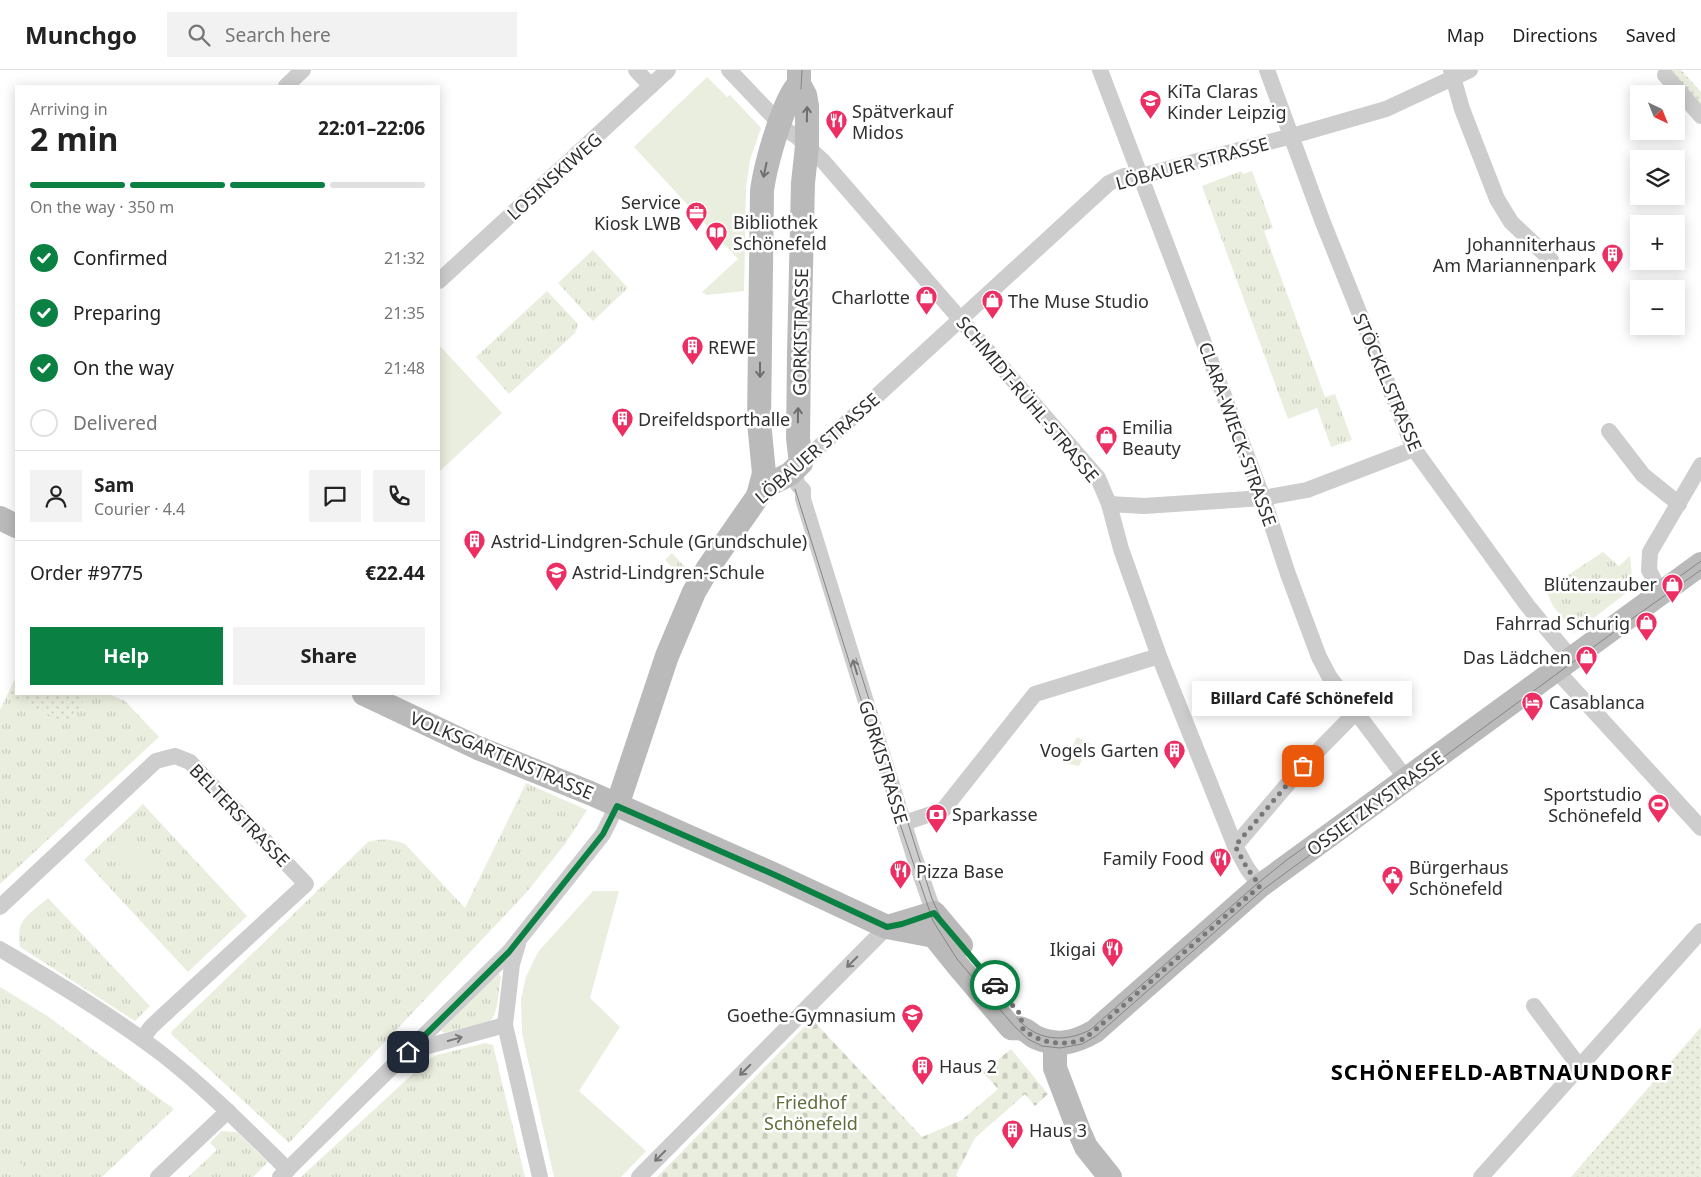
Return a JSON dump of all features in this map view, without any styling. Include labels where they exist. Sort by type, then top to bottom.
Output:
[{"type":"main road","name":"GORKISTRASSE","points":[[758,496],[764,473],[759,422],[762,191],[765,167],[790,94],[799,77]]},
{"type":"main road","name":"GORKISTRASSE","points":[[797,467],[803,183],[807,106],[799,77]]},
{"type":"main road","name":"LÖBAUER STRASSE","points":[[617,806],[666,656],[690,600],[708,568],[758,496],[770,484],[797,467]]},
{"type":"main road","points":[[0,518],[15,526]]},
{"type":"main road","name":"OSSIETZKYSTRASSE","points":[[1055,1043],[1080,1040],[1094,1031],[1260,886],[1701,564]]},
{"type":"main road","name":"VOLKSGARTENSTRASSE","points":[[366,695],[478,748],[775,875],[887,927],[938,938],[959,967],[1011,1028],[1022,1028]]},
{"type":"main road","name":"GORKISTRASSE","points":[[934,913],[1021,1015],[1022,1028]]},
{"type":"main road","points":[[887,927],[934,913]]},
{"type":"main road","points":[[1022,1028],[1033,1037],[1055,1043],[1055,1068],[1079,1131],[1086,1147],[1110,1177]]},
{"type":"street","points":[[287,85],[303,70]]},
{"type":"street","points":[[636,70],[651,86]]},
{"type":"street","name":"LOSINSKIWEG","points":[[440,280],[668,70]]},
{"type":"street","name":"SCHMIDT-RÜHL-STRASSE","points":[[728,70],[780,124],[823,162],[1093,470],[1109,504],[1121,549],[1159,656],[1235,846],[1260,886]]},
{"type":"street","name":"CLARA-WIECK-STRASSE","points":[[1100,70],[1263,498],[1288,574],[1319,657],[1329,676],[1407,780]]},
{"type":"street","name":"STÖCKELSTRASSE","points":[[1267,70],[1332,246],[1414,449],[1528,605],[1564,665],[1701,828]]},
{"type":"street","name":"LÖBAUER STRASSE","points":[[797,467],[1109,183],[1124,176],[1141,176],[1386,109],[1452,74],[1470,70]]},
{"type":"street","points":[[1452,74],[1462,109],[1497,199],[1511,222],[1550,260]]},
{"type":"street","points":[[1665,75],[1701,116]]},
{"type":"street","points":[[1610,431],[1642,475],[1679,504]]},
{"type":"street","points":[[1109,504],[1144,506],[1263,498],[1307,490],[1414,449]]},
{"type":"street","points":[[1661,594],[1649,570],[1650,552],[1701,465]]},
{"type":"street","name":"GORKISTRASSE","points":[[797,467],[798,485],[804,490],[803,500],[934,913]]},
{"type":"street","points":[[904,823],[943,810],[1035,694],[1159,656]]},
{"type":"street","points":[[1235,846],[1303,766],[1356,712]]},
{"type":"street","name":"BELTERSTRASSE","points":[[0,907],[156,761],[175,756],[190,762],[306,884],[150,1027],[142,1039]]},
{"type":"street","name":"LÖBAUER STRASSE","points":[[284,1173],[509,952],[603,834],[617,806]]},
{"type":"street","points":[[639,1177],[887,927]]},
{"type":"street","points":[[1481,1177],[1701,931]]},
{"type":"street","points":[[520,937],[512,964],[506,1025],[540,1177]]},
{"type":"street","points":[[0,949],[78,996],[142,1039],[228,1111],[284,1173]]},
{"type":"street","points":[[1534,1006],[1579,1066]]},
{"type":"street","name":"LÖBAUER STRASSE","points":[[408,1052],[506,1025]]},
{"type":"street","points":[[158,1177],[228,1111]]},
{"type":"green space","points":[[1667,70],[1681,70],[1701,92],[1701,108],[1685,90],[1685,85],[1680,85]]},
{"type":"green space","points":[[707,77],[727,97],[730,95],[761,128],[750,160],[746,188],[744,291],[707,295],[702,292],[738,259],[634,147]]},
{"type":"green space","points":[[1241,171],[1243,174],[1252,171],[1273,228],[1264,231],[1325,397],[1335,394],[1352,440],[1331,447],[1317,408],[1288,419],[1202,186]]},
{"type":"green space","points":[[593,250],[628,288],[593,321],[558,283]]},
{"type":"green space","points":[[547,291],[578,324],[575,333],[509,394],[476,357]]},
{"type":"green space","points":[[440,346],[502,413],[440,471]]},
{"type":"green space","points":[[1603,552],[1619,566],[1630,556],[1633,588],[1574,633],[1553,606],[1547,593],[1568,575]]},
{"type":"green space","points":[[672,553],[686,568],[681,577],[665,560]]},
{"type":"green space","points":[[15,679],[15,695],[111,695],[125,701],[159,737],[0,884],[0,710]]},
{"type":"green space","points":[[15,679],[15,695],[87,695],[68,724],[8,694]]},
{"type":"green space","points":[[1077,737],[1090,743],[1079,766],[1064,763]]},
{"type":"green space","points":[[526,783],[587,810],[565,844],[526,893],[289,1143],[171,1034],[368,842],[387,840],[405,844],[465,908]]},
{"type":"green space","points":[[143,804],[247,916],[188,972],[84,860]]},
{"type":"green space","points":[[127,844],[133,845],[146,855],[149,870],[146,875],[131,874],[119,865],[116,853]]},
{"type":"green space","points":[[593,891],[619,891],[590,998],[620,1027],[579,1091],[646,1151],[621,1177],[554,1177],[522,1033],[521,999],[526,977],[538,952]]},
{"type":"green space","points":[[48,898],[150,1006],[135,1021],[20,947],[20,930],[25,918]]},
{"type":"green space","points":[[498,972],[501,977],[498,1001],[495,1013],[490,1021],[444,1033],[441,1030]]},
{"type":"green space","points":[[0,987],[46,1015],[174,1109],[102,1177],[0,1177]]},
{"type":"green space","name":"Friedhof Schönefeld","points":[[812,1019],[922,1137],[962,1120],[998,1089],[983,1072],[1011,1049],[1048,1094],[1035,1106],[1025,1094],[975,1138],[956,1175],[958,1177],[657,1177]]},
{"type":"green space","points":[[1701,1027],[1701,1177],[1571,1177]]},
{"type":"green space","points":[[485,1043],[493,1045],[525,1177],[301,1177],[429,1059],[437,1055]]},
{"type":"green space","points":[[221,1131],[237,1132],[268,1162],[253,1177],[188,1177],[217,1150],[210,1143]]},
{"type":"green space","points":[[7,1159],[16,1162],[18,1160],[28,1171],[26,1173],[29,1177],[12,1177],[4,1169]]},
{"type":"tram line","points":[[801,89],[802,70]]},
{"type":"tram line","points":[[795,489],[901,827],[933,921],[957,959],[1014,1026],[1028,1039],[1042,1046],[1060,1048],[1082,1044],[1096,1036],[1265,888],[1701,570]]},
{"type":"tram line","points":[[1679,577],[1701,561]]},
{"type":"tram line","points":[[856,658],[932,899],[948,933]]},
{"type":"tram line","points":[[1017,1018],[1033,1031],[1051,1038],[1070,1037],[1090,1030],[1258,883],[1288,859],[1408,774]]},
{"type":"way so far","points":[[995,985],[1021,1015],[1022,1028],[1033,1037],[1055,1043],[1067,1042],[1080,1040],[1094,1031],[1260,886],[1235,846],[1303,766]]},
{"type":"place","name":"KiTa Claras Kinder Leipzig","points":[[1151,120]]},
{"type":"place","name":"Spätverkauf Midos","points":[[836,140]]},
{"type":"place","name":"Service Kiosk LWB","points":[[697,231]]},
{"type":"place","name":"Bibliothek Schönefeld","points":[[717,251]]},
{"type":"place","name":"Johanniterhaus Am Mariannenpark","points":[[1612,273]]},
{"type":"place","name":"Charlotte","points":[[926,316]]},
{"type":"place","name":"The Muse Studio","points":[[992,320]]},
{"type":"place","name":"REWE","points":[[692,366]]},
{"type":"place","name":"Dreifeldsporthalle","points":[[622,438]]},
{"type":"place","name":"Emilia Beauty","points":[[1106,456]]},
{"type":"place","name":"Astrid-Lindgren-Schule (Grundschule)","points":[[475,560]]},
{"type":"place","name":"Astrid-Lindgren-Schule","points":[[556,591]]},
{"type":"place","name":"Blütenzauber","points":[[1673,603]]},
{"type":"place","name":"Fahrrad Schurig","points":[[1646,642]]},
{"type":"place","name":"Das Lädchen","points":[[1587,676]]},
{"type":"place","name":"Casablanca","points":[[1533,721]]},
{"type":"place","name":"Billard Café Schönefeld","points":[[1303,766]]},
{"type":"place","name":"Vogels Garten","points":[[1175,769]]},
{"type":"place","name":"Sportstudio Schönefeld","points":[[1658,823]]},
{"type":"place","name":"Sparkasse","points":[[936,833]]},
{"type":"place","name":"Family Food","points":[[1220,877]]},
{"type":"place","name":"Pizza Base","points":[[900,890]]},
{"type":"place","name":"Bürgerhaus Schönefeld","points":[[1393,896]]},
{"type":"place","name":"Ikigai","points":[[1112,968]]},
{"type":"place","name":"Goethe-Gymnasium","points":[[912,1034]]},
{"type":"place","name":"Haus 2","points":[[923,1085]]},
{"type":"place","name":"Haus 3","points":[[1013,1149]]},
{"type":"district","name":"SCHÖNEFELD-ABTNAUNDORF","points":[[1502,1071]]},
{"type":"route","points":[[408,1052],[509,952],[603,834],[617,806],[775,875],[887,927],[934,913],[995,985]]}]
